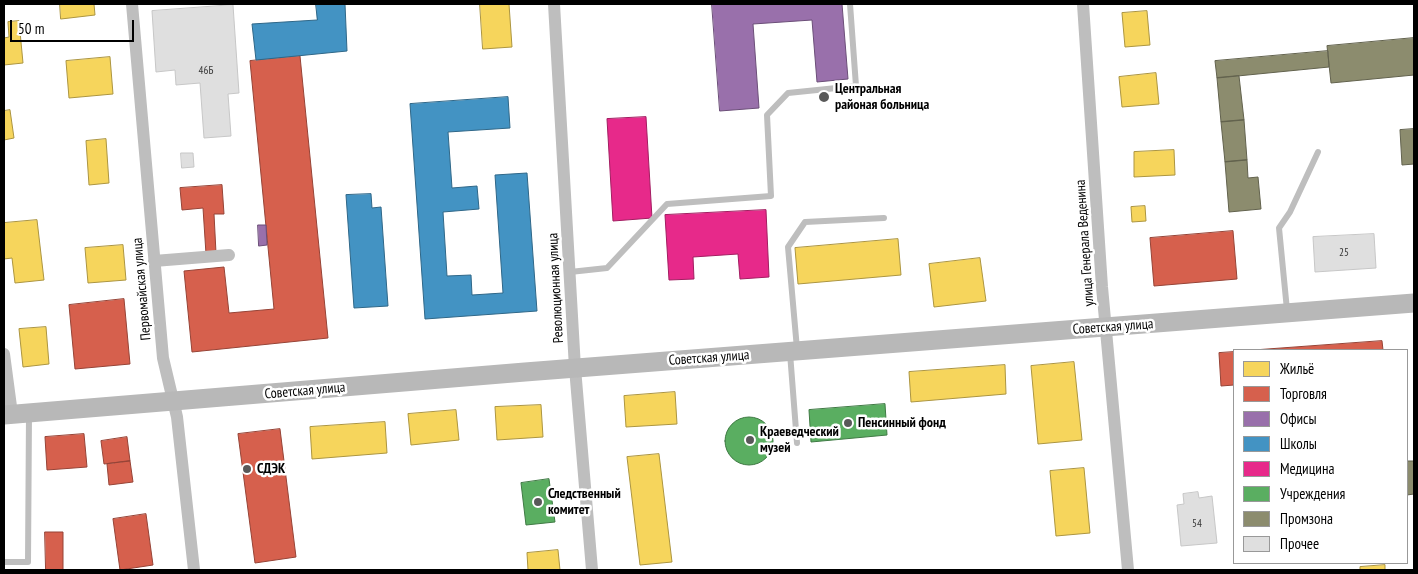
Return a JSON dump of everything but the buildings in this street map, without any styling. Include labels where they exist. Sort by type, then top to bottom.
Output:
[{"type":"street","name":"Первомайская улица","points":[[132,4],[163,358],[174,402],[194,570]]},
{"type":"street","name":"Революционная улица","points":[[554,4],[576,368],[592,570]]},
{"type":"street","name":"улица Генерала Веденина","points":[[1083,4],[1106,328],[1128,570]]},
{"type":"street","points":[[154,261],[229,255]]},
{"type":"street","name":"Советская улица","points":[[15,414],[1414,303]]},
{"type":"street","points":[[4,354],[15,414]]},
{"type":"lane","points":[[570,272],[607,268],[667,204],[771,196],[767,115],[788,93],[856,86],[850,4]]},
{"type":"lane","points":[[1287,314],[1280,228],[1290,212],[1318,152]]},
{"type":"lane","points":[[797,443],[788,247],[805,222],[884,218]]},
{"type":"lane","points":[[4,562],[28,562],[15,414]]},
{"type":"place","name":"Центральная районая больница","points":[[824,97]]},
{"type":"place","name":"Пенсинный фонд","points":[[848,423]]},
{"type":"place","name":"Краеведческий музей","points":[[750,440]]},
{"type":"place","name":"СДЭК","points":[[247,469]]},
{"type":"place","name":"Следственный комитет","points":[[538,502]]}]
